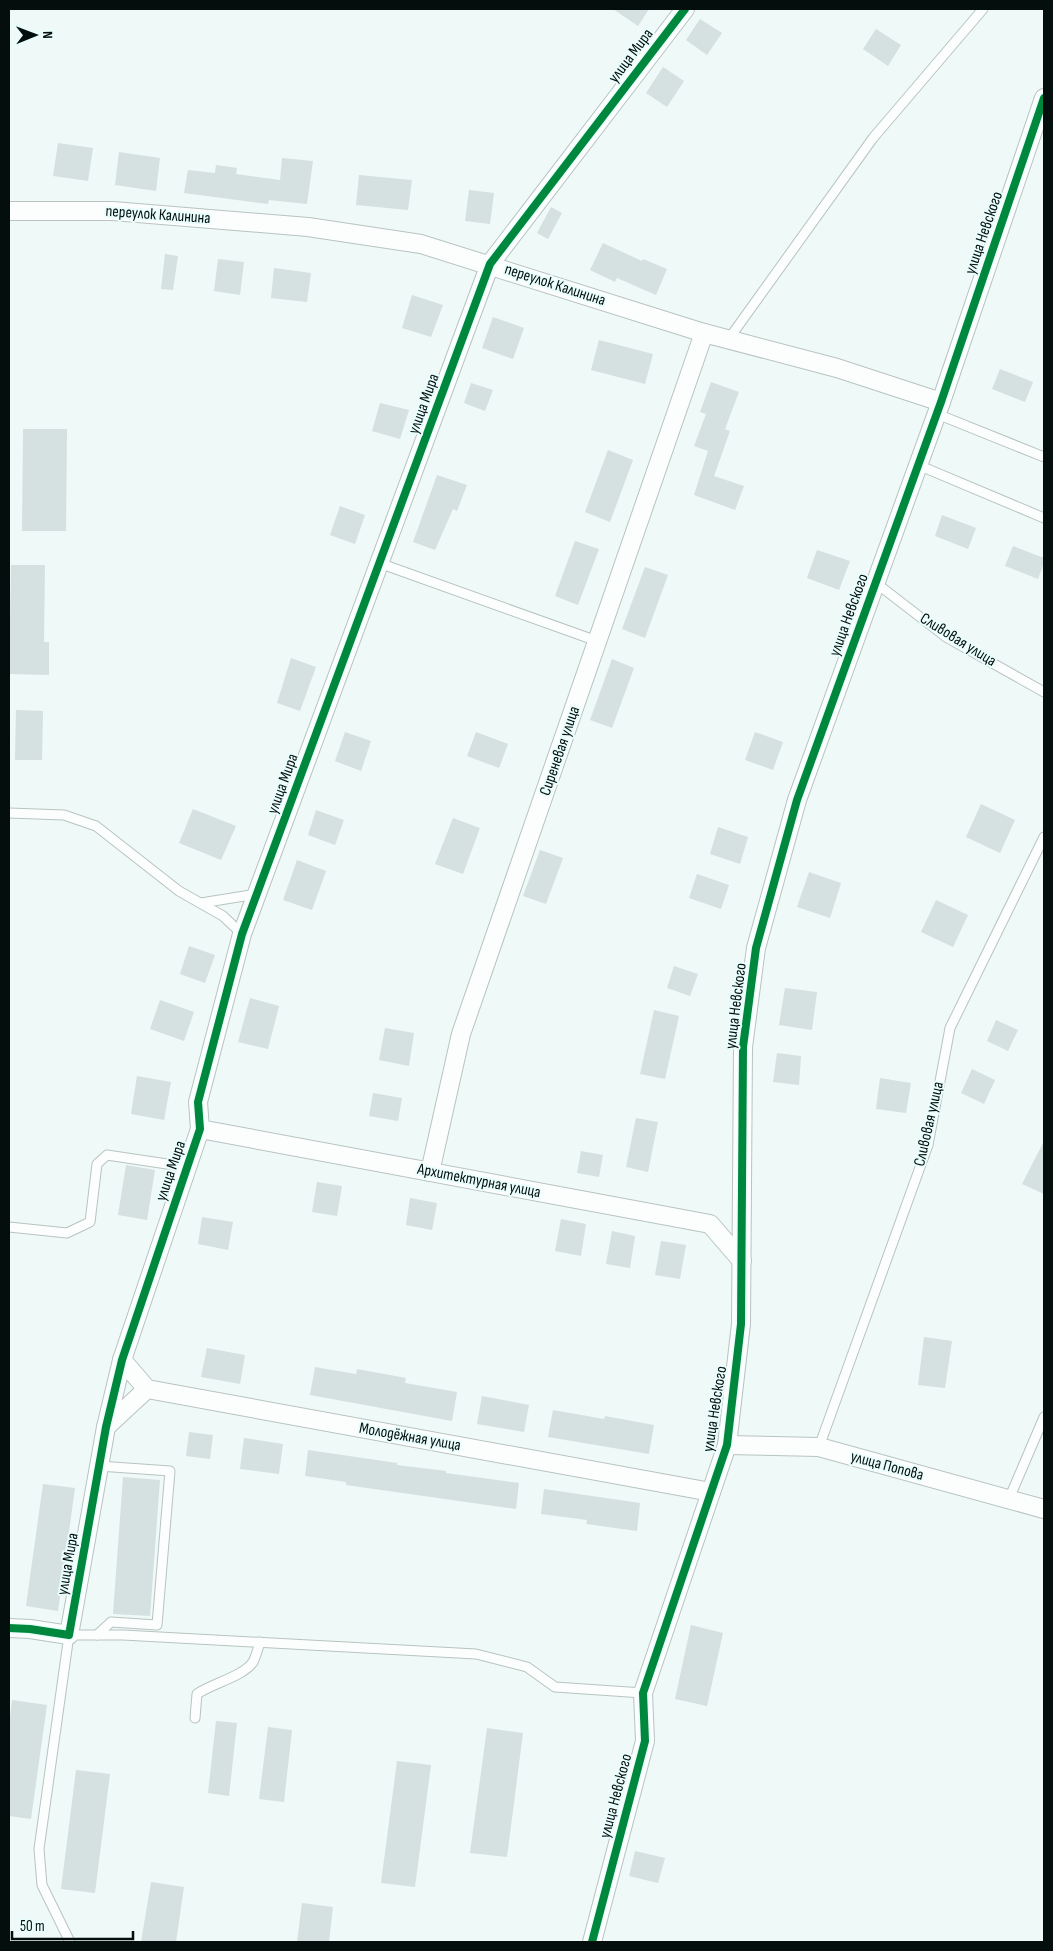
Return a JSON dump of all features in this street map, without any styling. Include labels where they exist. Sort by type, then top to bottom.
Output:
[{"type":"street","name":"улица Мира","points":[[69,1635],[106,1427],[122,1360],[200,1129],[198,1102],[242,934],[490,264],[685,9]]},
{"type":"street","name":"улица Невского","points":[[592,1942],[645,1741],[643,1692],[727,1445],[741,1324],[743,1047],[756,948],[797,800],[939,408],[1044,98]]},
{"type":"street","name":"переулок Калинина","points":[[9,211],[113,211],[308,227],[421,244],[490,264],[704,333],[837,368],[939,408]]},
{"type":"street","name":"Сиреневая улица","points":[[430,1172],[462,1034],[704,333]]},
{"type":"street","name":"Архитектурная улица","points":[[200,1129],[710,1224],[742,1261]]},
{"type":"street","points":[[106,1427],[146,1389],[122,1360]]},
{"type":"street","name":"Молодёжная улица","points":[[146,1389],[711,1492]]},
{"type":"street","name":"улица Попова","points":[[727,1445],[819,1447],[1044,1509]]},
{"type":"street","points":[[9,1628],[69,1635]]},
{"type":"lane","points":[[728,340],[874,138],[983,9]]},
{"type":"lane","points":[[939,408],[1044,457]]},
{"type":"lane","points":[[918,465],[1044,518]]},
{"type":"lane","points":[[379,563],[597,642]]},
{"type":"lane","name":"Сливовая улица","points":[[876,583],[946,637],[1044,692]]},
{"type":"lane","points":[[9,813],[64,815],[96,826],[179,891],[223,916],[242,934]]},
{"type":"lane","name":"Сливовая улица","points":[[819,1447],[928,1145],[950,1028],[1044,837]]},
{"type":"lane","points":[[201,903],[257,894]]},
{"type":"lane","points":[[9,1227],[68,1233],[90,1222],[97,1164],[107,1155],[187,1167]]},
{"type":"lane","points":[[1010,1499],[1044,1417]]},
{"type":"lane","points":[[97,1636],[112,1622],[157,1625],[170,1471],[99,1466]]},
{"type":"lane","points":[[70,1942],[42,1885],[39,1849],[69,1635],[260,1642],[476,1654],[527,1667],[555,1687],[643,1692]]},
{"type":"lane","points":[[195,1718],[197,1694],[206,1687],[241,1671],[252,1663],[260,1642]]},
{"type":"building","points":[[613,9],[649,9],[638,26]]},
{"type":"building","points":[[700,19],[722,33],[707,55],[686,40]]},
{"type":"building","points":[[876,29],[901,45],[888,66],[863,49]]},
{"type":"building","points":[[663,67],[684,81],[667,107],[646,93]]},
{"type":"building","points":[[58,143],[93,148],[88,181],[53,176]]},
{"type":"building","points":[[119,152],[160,158],[156,191],[115,185]]},
{"type":"building","points":[[282,158],[313,161],[307,204],[269,200],[268,204],[184,193],[188,170],[215,173],[216,165],[237,168],[236,174],[280,180]]},
{"type":"building","points":[[359,175],[412,180],[408,210],[356,205]]},
{"type":"building","points":[[469,190],[494,193],[490,224],[465,221]]},
{"type":"building","points":[[551,207],[562,213],[548,239],[537,233]]},
{"type":"building","points":[[603,243],[642,261],[643,259],[667,269],[656,295],[617,278],[615,282],[590,270]]},
{"type":"building","points":[[165,254],[178,256],[173,290],[161,289]]},
{"type":"building","points":[[218,259],[244,262],[240,295],[214,291]]},
{"type":"building","points":[[274,268],[311,273],[307,302],[271,298]]},
{"type":"building","points":[[412,295],[443,305],[431,337],[402,328]]},
{"type":"building","points":[[493,317],[524,328],[513,359],[482,348]]},
{"type":"building","points":[[599,340],[653,354],[645,384],[591,370]]},
{"type":"building","points":[[1000,369],[1033,382],[1025,402],[992,389]]},
{"type":"building","points":[[711,382],[739,392],[725,429],[730,431],[714,476],[744,486],[735,510],[694,495],[708,451],[694,446],[706,414],[700,412]]},
{"type":"building","points":[[471,383],[493,390],[485,411],[464,403]]},
{"type":"building","points":[[380,403],[409,410],[400,439],[372,431]]},
{"type":"building","points":[[23,429],[67,429],[66,531],[22,531]]},
{"type":"building","points":[[608,450],[633,460],[610,522],[585,512]]},
{"type":"building","points":[[437,475],[467,485],[457,511],[453,509],[435,550],[413,542]]},
{"type":"building","points":[[340,506],[365,515],[355,544],[330,535]]},
{"type":"building","points":[[942,515],[976,528],[968,549],[935,536]]},
{"type":"building","points":[[575,541],[599,549],[578,605],[555,596]]},
{"type":"building","points":[[1013,546],[1044,558],[1038,579],[1005,566]]},
{"type":"building","points":[[817,550],[850,561],[839,590],[807,578]]},
{"type":"building","points":[[11,565],[45,565],[44,642],[49,642],[49,675],[9,674]]},
{"type":"building","points":[[645,567],[668,575],[645,638],[622,629]]},
{"type":"building","points":[[291,658],[316,667],[300,711],[277,703]]},
{"type":"building","points":[[612,659],[634,668],[612,728],[590,720]]},
{"type":"building","points":[[16,710],[43,711],[42,760],[15,760]]},
{"type":"building","points":[[345,732],[371,741],[361,771],[335,761]]},
{"type":"building","points":[[476,732],[508,744],[499,768],[467,756]]},
{"type":"building","points":[[755,732],[783,742],[773,770],[745,760]]},
{"type":"building","points":[[981,804],[1015,820],[1000,853],[966,837]]},
{"type":"building","points":[[193,809],[236,826],[221,860],[179,843]]},
{"type":"building","points":[[316,810],[344,820],[335,845],[308,835]]},
{"type":"building","points":[[453,818],[480,828],[463,874],[435,864]]},
{"type":"building","points":[[718,827],[748,837],[740,864],[710,854]]},
{"type":"building","points":[[540,850],[563,858],[546,904],[523,896]]},
{"type":"building","points":[[297,860],[326,871],[312,910],[283,900]]},
{"type":"building","points":[[809,872],[841,883],[830,918],[797,907]]},
{"type":"building","points":[[697,874],[729,885],[721,909],[689,898]]},
{"type":"building","points":[[936,900],[968,915],[953,947],[921,932]]},
{"type":"building","points":[[189,946],[215,955],[205,983],[180,974]]},
{"type":"building","points":[[674,966],[698,974],[690,996],[667,988]]},
{"type":"building","points":[[785,988],[817,992],[812,1030],[779,1025]]},
{"type":"building","points":[[250,998],[279,1006],[268,1049],[238,1042]]},
{"type":"building","points":[[160,1000],[194,1012],[184,1041],[150,1029]]},
{"type":"building","points":[[654,1010],[679,1016],[665,1079],[640,1074]]},
{"type":"building","points":[[996,1020],[1018,1030],[1008,1051],[987,1041]]},
{"type":"building","points":[[385,1028],[414,1033],[409,1066],[379,1060]]},
{"type":"building","points":[[777,1053],[801,1056],[799,1085],[773,1082]]},
{"type":"building","points":[[972,1069],[995,1080],[984,1104],[961,1093]]},
{"type":"building","points":[[137,1076],[171,1082],[164,1120],[131,1114]]},
{"type":"building","points":[[880,1078],[911,1083],[906,1113],[876,1109]]},
{"type":"building","points":[[373,1093],[402,1098],[398,1121],[369,1116]]},
{"type":"building","points":[[636,1118],[658,1122],[648,1172],[626,1167]]},
{"type":"building","points":[[1044,1141],[1044,1194],[1022,1184]]},
{"type":"building","points":[[581,1151],[603,1155],[599,1177],[577,1173]]},
{"type":"building","points":[[126,1165],[155,1170],[147,1220],[118,1215]]},
{"type":"building","points":[[317,1182],[342,1186],[337,1216],[312,1212]]},
{"type":"building","points":[[410,1198],[437,1203],[432,1230],[406,1225]]},
{"type":"building","points":[[202,1217],[233,1222],[228,1250],[198,1244]]},
{"type":"building","points":[[561,1219],[586,1224],[581,1256],[555,1251]]},
{"type":"building","points":[[612,1231],[635,1236],[630,1268],[606,1264]]},
{"type":"building","points":[[661,1241],[686,1245],[680,1279],[655,1275]]},
{"type":"building","points":[[924,1337],[952,1341],[945,1388],[918,1385]]},
{"type":"building","points":[[207,1348],[245,1355],[240,1384],[201,1377]]},
{"type":"building","points":[[315,1367],[356,1374],[357,1369],[406,1378],[405,1383],[457,1392],[452,1421],[310,1395]]},
{"type":"building","points":[[482,1396],[529,1405],[524,1432],[477,1424]]},
{"type":"building","points":[[553,1410],[604,1419],[605,1416],[654,1425],[649,1454],[548,1437]]},
{"type":"building","points":[[189,1432],[213,1435],[210,1459],[186,1456]]},
{"type":"building","points":[[244,1438],[283,1444],[279,1474],[240,1469]]},
{"type":"building","points":[[308,1450],[519,1483],[516,1509],[346,1485],[346,1482],[305,1476]]},
{"type":"building","points":[[123,1477],[160,1480],[150,1616],[113,1614]]},
{"type":"building","points":[[43,1484],[75,1488],[58,1611],[26,1606]]},
{"type":"building","points":[[544,1489],[640,1503],[637,1531],[586,1524],[587,1520],[541,1514]]},
{"type":"building","points":[[691,1625],[723,1633],[707,1706],[675,1699]]},
{"type":"building","points":[[12,1700],[47,1705],[31,1819],[9,1816],[9,1727]]},
{"type":"building","points":[[216,1721],[237,1723],[229,1796],[208,1793]]},
{"type":"building","points":[[268,1727],[292,1730],[284,1802],[259,1799]]},
{"type":"building","points":[[487,1728],[523,1733],[507,1857],[470,1853]]},
{"type":"building","points":[[397,1761],[431,1765],[415,1887],[381,1883]]},
{"type":"building","points":[[76,1770],[110,1774],[95,1893],[61,1889]]},
{"type":"building","points":[[635,1851],[665,1858],[658,1883],[629,1876]]},
{"type":"building","points":[[151,1882],[184,1887],[176,1942],[141,1942]]},
{"type":"building","points":[[302,1903],[333,1907],[329,1942],[297,1942]]},
{"type":"cycle path","points":[[9,1628],[69,1635],[106,1427],[122,1360],[200,1129],[198,1102],[242,934],[490,264],[685,9]]},
{"type":"cycle path","points":[[592,1942],[645,1741],[643,1693],[727,1445],[741,1324],[743,1047],[756,948],[797,800],[941,402],[1044,98]]}]
